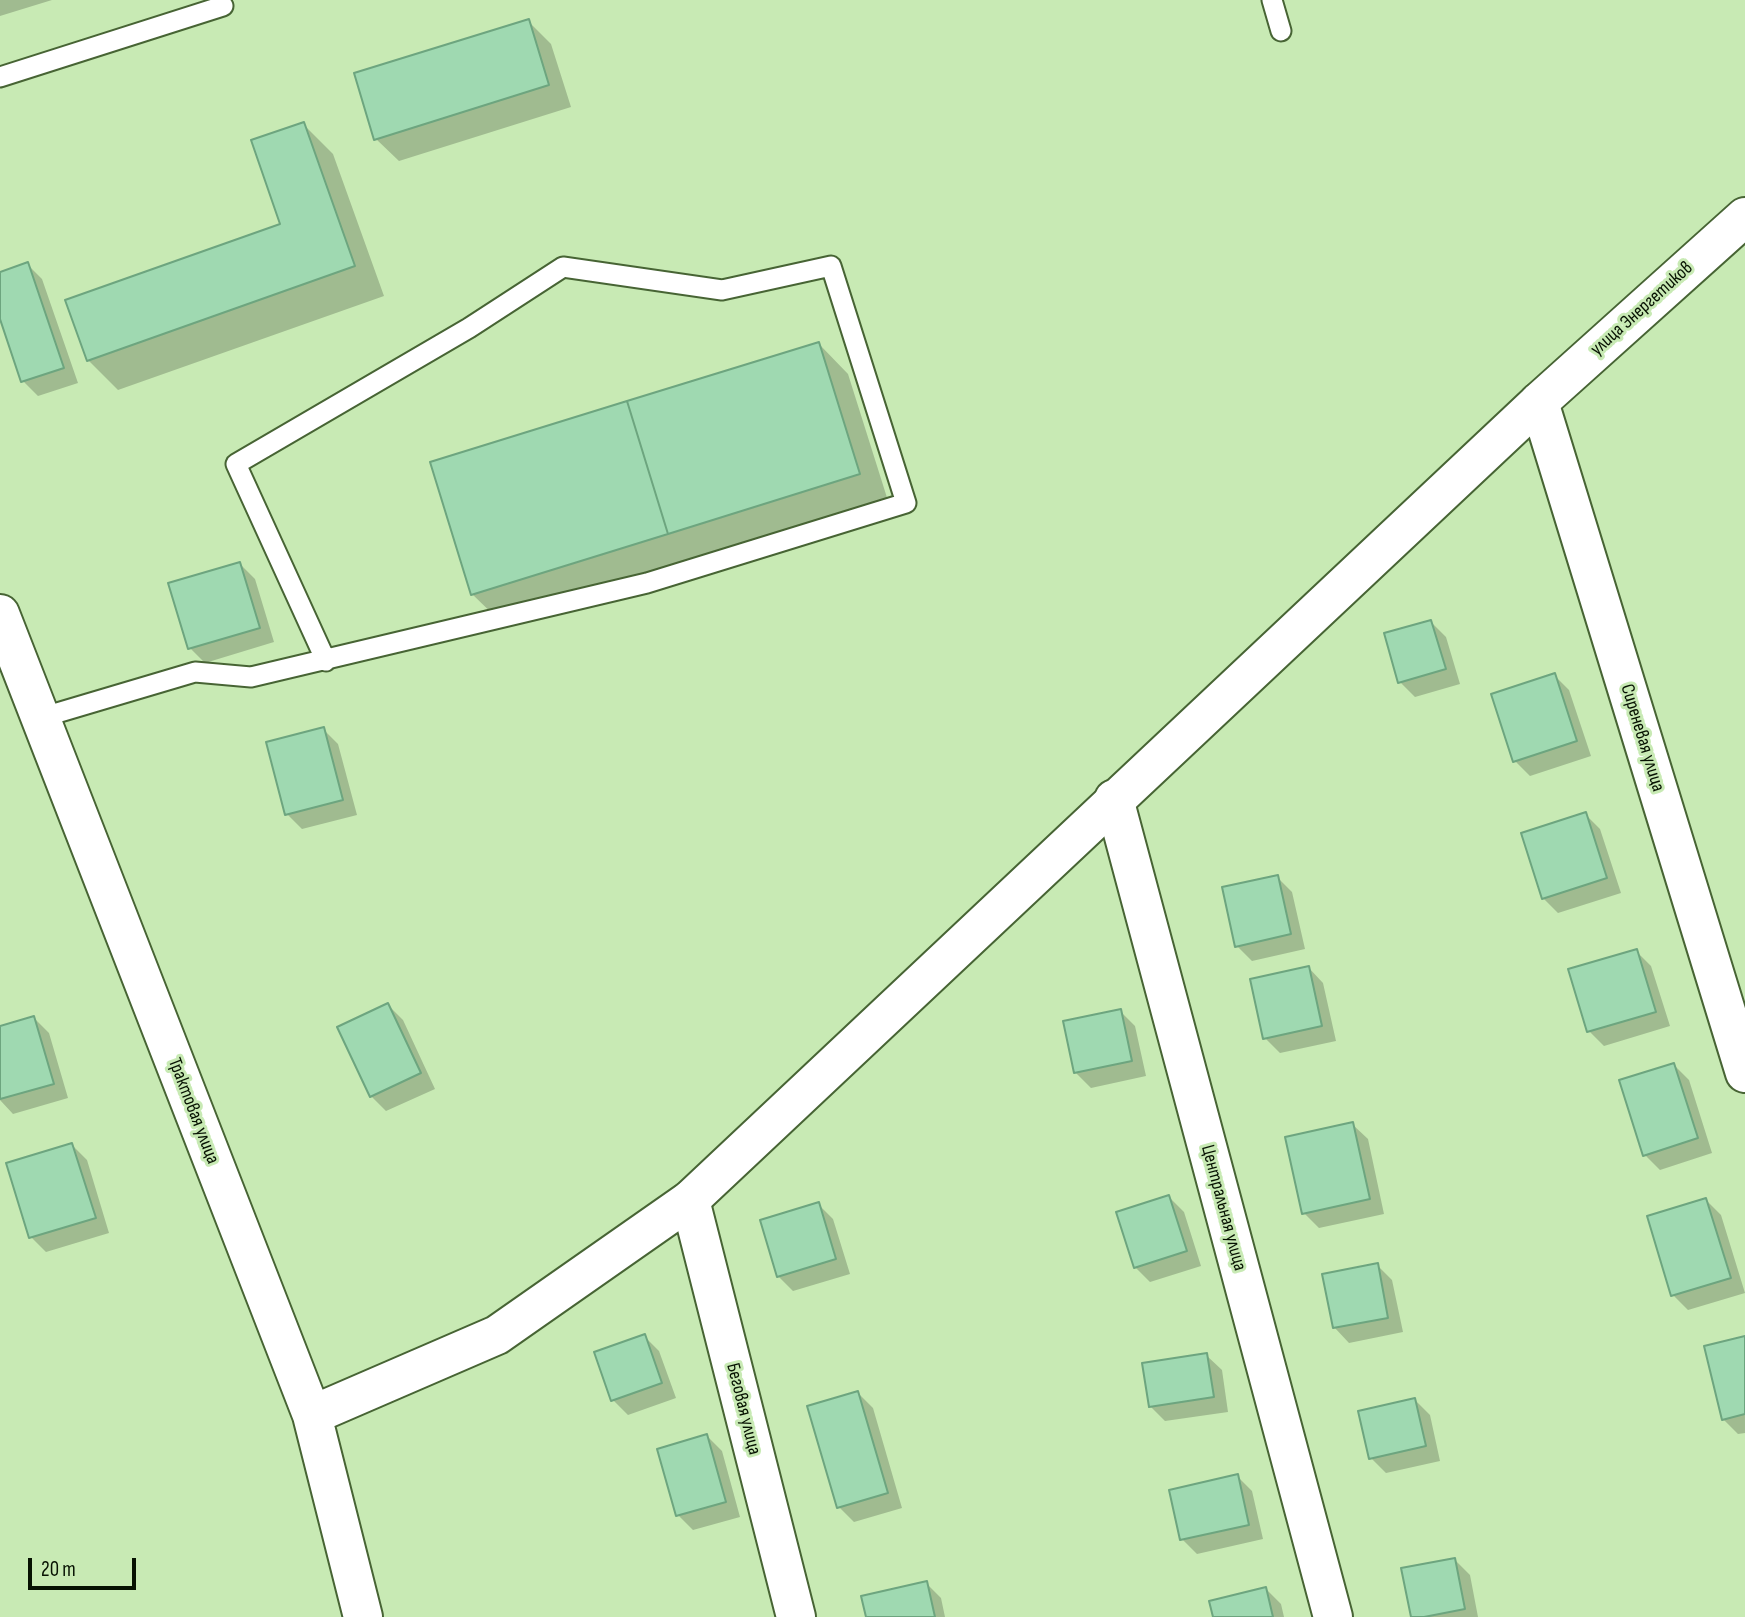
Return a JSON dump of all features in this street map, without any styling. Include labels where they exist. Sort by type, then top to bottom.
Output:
[{"type":"street","name":"улица Энергетиков","points":[[312,1415],[497,1335],[690,1200],[1539,402],[1745,217]]},
{"type":"street","name":"Сиреневая улица","points":[[1539,402],[1745,1073]]},
{"type":"street","name":"Трактовая улица","points":[[0,614],[312,1415],[363,1617]]},
{"type":"street","name":"Центральная улица","points":[[1114,799],[1333,1617]]},
{"type":"street","name":"Беговая улица","points":[[690,1200],[796,1617]]},
{"type":"lane","points":[[1272,0],[1281,31]]},
{"type":"lane","points":[[0,77],[223,6]]},
{"type":"lane","points":[[40,718],[195,672],[251,677],[326,661],[647,583],[906,503],[831,266],[722,290],[563,267],[469,328],[236,464],[326,661]]},
{"type":"building","points":[[529,19],[549,85],[374,140],[354,73]]},
{"type":"building","points":[[304,122],[355,266],[87,361],[65,300],[280,224],[251,140]]},
{"type":"building","points":[[28,262],[64,368],[21,382],[0,319],[0,272]]},
{"type":"building","points":[[819,342],[860,474],[668,534],[627,401]]},
{"type":"building","points":[[627,401],[668,534],[471,595],[430,462]]},
{"type":"building","points":[[240,562],[260,628],[188,649],[168,583]]},
{"type":"building","points":[[1431,620],[1446,669],[1398,683],[1384,633]]},
{"type":"building","points":[[1555,673],[1577,741],[1513,762],[1491,694]]},
{"type":"building","points":[[324,727],[343,800],[285,815],[266,742]]},
{"type":"building","points":[[1586,812],[1607,878],[1542,899],[1521,833]]},
{"type":"building","points":[[1278,875],[1291,934],[1235,947],[1222,887]]},
{"type":"building","points":[[1637,949],[1656,1012],[1587,1032],[1568,969]]},
{"type":"building","points":[[1309,966],[1322,1026],[1263,1039],[1250,979]]},
{"type":"building","points":[[388,1003],[421,1073],[370,1097],[337,1027]]},
{"type":"building","points":[[1121,1009],[1132,1061],[1074,1073],[1063,1021]]},
{"type":"building","points":[[34,1016],[54,1084],[0,1099],[0,1026]]},
{"type":"building","points":[[1674,1063],[1698,1138],[1643,1156],[1619,1080]]},
{"type":"building","points":[[1353,1122],[1370,1199],[1302,1214],[1285,1137]]},
{"type":"building","points":[[72,1143],[96,1218],[29,1238],[6,1163]]},
{"type":"building","points":[[1169,1195],[1187,1251],[1134,1268],[1116,1212]]},
{"type":"building","points":[[1706,1198],[1731,1278],[1671,1296],[1647,1216]]},
{"type":"building","points":[[819,1202],[836,1259],[777,1277],[760,1220]]},
{"type":"building","points":[[1378,1263],[1388,1318],[1333,1328],[1322,1274]]},
{"type":"building","points":[[645,1334],[662,1383],[611,1401],[594,1352]]},
{"type":"building","points":[[1745,1336],[1745,1414],[1722,1420],[1704,1346]]},
{"type":"building","points":[[1207,1353],[1214,1397],[1149,1407],[1142,1363]]},
{"type":"building","points":[[858,1391],[888,1493],[837,1508],[807,1406]]},
{"type":"building","points":[[1415,1398],[1426,1446],[1369,1459],[1358,1411]]},
{"type":"building","points":[[707,1434],[726,1502],[676,1516],[657,1449]]},
{"type":"building","points":[[1238,1474],[1249,1525],[1180,1540],[1169,1490]]},
{"type":"building","points":[[1455,1558],[1465,1609],[1411,1617],[1401,1568]]},
{"type":"building","points":[[927,1581],[935,1617],[866,1617],[861,1596]]},
{"type":"building","points":[[1266,1587],[1273,1617],[1213,1617],[1209,1601]]}]
